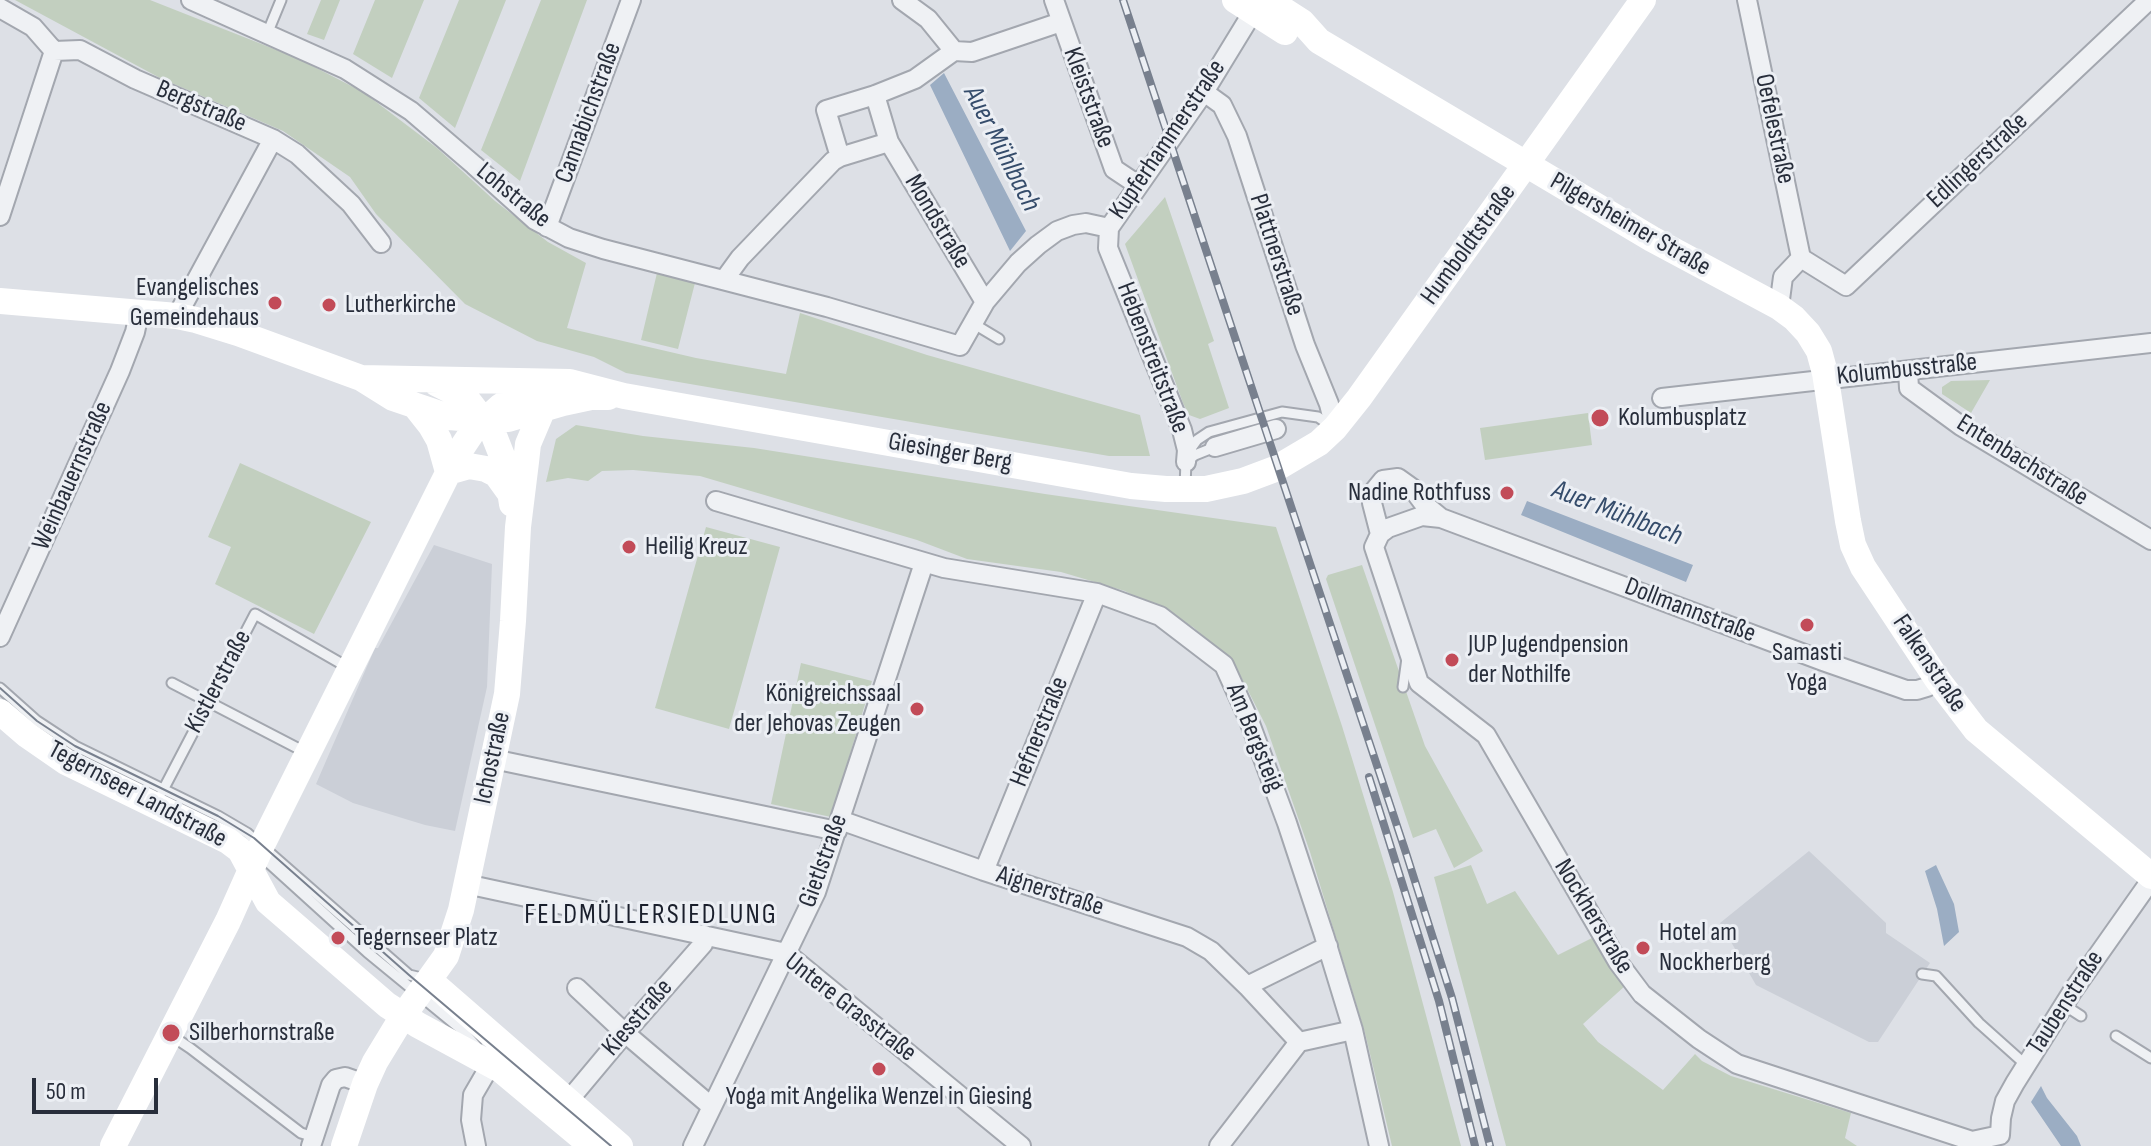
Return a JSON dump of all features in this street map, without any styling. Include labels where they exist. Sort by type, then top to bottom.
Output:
[{"type":"main road","name":"Humboldtstraße","points":[[1275,469],[1319,443],[1369,385],[1643,0]]},
{"type":"main road","name":"Pilgersheimer Straße","points":[[1254,3],[1302,22],[1319,41],[1526,165],[1652,239],[1779,307],[1811,336],[1819,351],[1826,379]]},
{"type":"main road","points":[[0,301],[196,320],[361,378]]},
{"type":"main road","name":"Giesinger Berg","points":[[361,378],[560,381],[624,396],[1131,486],[1206,489],[1243,481],[1275,469]]},
{"type":"main road","name":"Giesinger Berg","points":[[361,378],[393,398],[416,407],[449,417],[485,420],[508,419],[591,397],[624,396]]},
{"type":"main road","name":"Falkenstraße","points":[[1826,379],[1853,545],[1863,567],[1963,716],[2151,878]]},
{"type":"main road","name":"Ichostraße","points":[[427,380],[466,398],[485,420],[503,456],[518,527]]},
{"type":"main road","points":[[113,1146],[228,921],[257,856],[448,472],[465,443],[501,406],[560,381]]},
{"type":"main road","points":[[416,407],[439,440],[448,472]]},
{"type":"main road","name":"Ichostraße","points":[[344,1146],[365,1084],[452,942],[507,694],[518,527],[528,444],[542,411]]},
{"type":"main road","points":[[448,472],[469,466],[486,469],[496,474],[509,492]]},
{"type":"main road","name":"Tegernseer Landstraße","points":[[0,712],[66,762],[159,797],[240,850],[257,856],[268,902],[378,998],[417,997]]},
{"type":"main road","points":[[417,997],[493,1066],[592,1146]]},
{"type":"main road","points":[[417,997],[569,1100],[620,1146]]},
{"type":"street","name":"Lohstraße","points":[[191,0],[333,62],[411,111],[535,220],[569,238],[960,346]]},
{"type":"street","name":"Cannabichstraße","points":[[547,227],[631,0]]},
{"type":"street","points":[[902,0],[928,19],[954,51]]},
{"type":"street","name":"Kleiststraße","points":[[1054,0],[1114,169],[1138,185]]},
{"type":"street","name":"Oefelestraße","points":[[1747,0],[1801,258]]},
{"type":"street","name":"Edlingerstraße","points":[[1801,258],[1846,286],[2149,0]]},
{"type":"street","name":"Kupferhammerstraße","points":[[960,346],[985,302],[1038,245],[1057,231],[1073,225],[1086,223],[1109,228],[1204,92],[1254,3]]},
{"type":"street","points":[[0,8],[33,27],[54,51],[0,216]]},
{"type":"street","points":[[840,157],[826,110],[915,79],[954,51],[972,52],[1061,22]]},
{"type":"street","name":"Bergstraße","points":[[54,51],[80,50],[135,79],[273,139],[297,154],[351,204],[381,243]]},
{"type":"street","name":"Plattnerstraße","points":[[1204,92],[1222,105],[1237,136],[1335,428]]},
{"type":"street","name":"Mondstraße","points":[[875,95],[889,142],[985,302]]},
{"type":"street","points":[[177,316],[273,139]]},
{"type":"street","points":[[724,280],[740,258],[833,161],[889,142]]},
{"type":"street","name":"Hebenstreitstraße","points":[[1109,228],[1108,248],[1182,430],[1187,450],[1186,462]]},
{"type":"street","points":[[1779,307],[1783,277],[1801,258]]},
{"type":"street","name":"Weinbauernstraße","points":[[0,637],[120,371],[139,313]]},
{"type":"street","name":"Kolumbusstraße","points":[[1662,398],[2151,343]]},
{"type":"street","name":"Entenbachstraße","points":[[1908,371],[1909,388],[1961,426],[2151,540]]},
{"type":"street","points":[[1215,447],[1276,429]]},
{"type":"street","name":"Dollmannstraße","points":[[1441,518],[1398,478],[1383,480],[1374,491],[1372,503],[1380,534],[1422,516],[1441,518],[1906,690],[1927,687],[1937,679]]},
{"type":"street","name":"Am Bergsteig","points":[[716,501],[944,568],[1097,593],[1160,616],[1224,665],[1253,731],[1328,946],[1353,1030],[1379,1146]]},
{"type":"street","name":"Nockherstraße","points":[[1380,534],[1374,547],[1419,683],[1486,735],[1614,956],[1642,994],[1699,1039],[1737,1064],[1972,1141],[2005,1140]]},
{"type":"street","name":"Gietlstraße","points":[[693,1146],[816,892],[924,563]]},
{"type":"street","name":"Hefnerstraße","points":[[984,871],[1097,593]]},
{"type":"street","name":"Aignerstraße","points":[[493,759],[838,825],[1187,937],[1211,951],[1299,1042]]},
{"type":"street","name":"Taubenstraße","points":[[2005,1140],[2001,1118],[2005,1101],[2064,1005],[2151,878]]},
{"type":"street","name":"Untere Grasstraße","points":[[466,884],[786,953],[1021,1146]]},
{"type":"street","name":"Kiesstraße","points":[[569,1100],[703,944],[705,935]]},
{"type":"street","points":[[1247,986],[1328,946]]},
{"type":"street","points":[[577,988],[712,1107]]},
{"type":"street","points":[[1219,1146],[1299,1042],[1353,1030]]},
{"type":"street","points":[[476,1146],[471,1120],[473,1095],[493,1066]]},
{"type":"street","points":[[344,1146],[313,1141],[331,1085],[336,1079],[345,1077],[365,1084]]},
{"type":"lane","points":[[267,34],[281,0]]},
{"type":"lane","points":[[974,324],[999,339]]},
{"type":"lane","points":[[1186,462],[1193,444],[1209,432],[1270,414],[1282,412],[1318,417],[1335,428]]},
{"type":"lane","points":[[1276,429],[1304,414]]},
{"type":"lane","points":[[1186,462],[1215,447]]},
{"type":"lane","name":"Hebenstreitstraße","points":[[1185,489],[1186,462]]},
{"type":"lane","name":"Kistlerstraße","points":[[159,797],[255,614],[351,669]]},
{"type":"lane","points":[[1403,687],[1408,649]]},
{"type":"lane","points":[[172,683],[308,753]]},
{"type":"lane","points":[[0,688],[37,721],[159,797]]},
{"type":"lane","points":[[0,701],[33,729],[70,754],[159,797]]},
{"type":"lane","points":[[257,856],[409,975],[417,997]]},
{"type":"lane","points":[[257,856],[417,997]]},
{"type":"lane","points":[[1922,974],[1936,976],[1979,1023],[2026,1065]]},
{"type":"lane","points":[[2064,1005],[2081,1016]]},
{"type":"lane","points":[[169,1035],[313,1141]]},
{"type":"lane","points":[[2116,1036],[2151,1058]]},
{"type":"shaded area","points":[[434,545],[492,564],[487,687],[455,831],[353,803],[316,784],[375,648],[378,648]]},
{"type":"shaded area","points":[[1809,851],[1886,923],[1886,933],[1930,963],[1878,1042],[1869,1042],[1756,985],[1720,923]]},
{"type":"green space","points":[[15,0],[150,0],[297,58],[363,92],[437,148],[495,201],[548,242],[586,263],[567,328],[696,358],[786,374],[800,313],[927,355],[1140,415],[1150,456],[1109,456],[626,373],[594,357],[537,341],[465,304],[376,214],[350,177],[283,131],[160,78]]},
{"type":"green space","points":[[321,0],[340,0],[324,40],[307,34]]},
{"type":"green space","points":[[375,0],[424,0],[392,78],[353,54]]},
{"type":"green space","points":[[459,0],[506,0],[455,128],[419,98]]},
{"type":"green space","points":[[541,0],[587,0],[520,181],[481,150]]},
{"type":"green space","points":[[1165,197],[1214,341],[1208,344],[1229,408],[1200,419],[1189,415],[1183,403],[1125,244]]},
{"type":"green space","points":[[657,273],[695,283],[678,349],[641,340]]},
{"type":"green space","points":[[1990,380],[1971,413],[1942,394],[1942,387],[1951,381]]},
{"type":"green space","points":[[1588,413],[1592,445],[1485,460],[1480,428]]},
{"type":"green space","points":[[576,425],[754,448],[1276,527],[1393,892],[1461,1146],[1392,1146],[1365,1033],[1310,852],[1266,726],[1235,665],[1193,627],[1125,591],[1061,572],[967,559],[917,540],[700,476],[633,470],[602,471],[588,481],[568,478],[546,482],[556,439]]},
{"type":"green space","points":[[240,463],[371,522],[314,634],[215,584],[231,547],[208,537]]},
{"type":"green space","points":[[706,527],[780,547],[729,729],[655,708]]},
{"type":"green space","points":[[1362,565],[1425,746],[1483,851],[1454,868],[1436,829],[1413,838],[1326,579],[1328,575]]},
{"type":"green space","points":[[801,663],[872,681],[831,817],[771,804]]},
{"type":"green space","points":[[1471,865],[1487,904],[1515,891],[1558,955],[1592,938],[1626,985],[1583,1024],[1598,1042],[1663,1090],[1695,1054],[1731,1076],[1851,1113],[1845,1138],[1857,1146],[1506,1146],[1434,877]]},
{"type":"water","points":[[944,73],[1026,231],[1010,251],[930,85]]},
{"type":"water","points":[[1527,501],[1693,565],[1686,582],[1521,515]]},
{"type":"water","points":[[1936,865],[1954,904],[1959,932],[1944,946],[1925,871]]},
{"type":"water","points":[[2041,1086],[2081,1146],[2061,1146],[2031,1102]]},
{"type":"tram line","points":[[0,688],[37,721],[75,746],[218,816],[254,838],[409,975],[611,1146]]},
{"type":"railway","points":[[1123,0],[1406,853],[1452,998],[1490,1146]]},
{"type":"railway","points":[[1369,777],[1439,1001],[1475,1146]]},
{"type":"place","name":"Evangelisches Gemeindehaus","points":[[275,303]]},
{"type":"place","name":"Lutherkirche","points":[[329,305]]},
{"type":"place","name":"Kolumbusplatz","points":[[1600,418]]},
{"type":"place","name":"Nadine Rothfuss","points":[[1507,493]]},
{"type":"place","name":"Heilig Kreuz","points":[[629,547]]},
{"type":"place","name":"Samasti Yoga","points":[[1807,625]]},
{"type":"place","name":"JUP Jugendpension der Nothilfe","points":[[1452,660]]},
{"type":"place","name":"Königreichssaal der Jehovas Zeugen","points":[[917,709]]},
{"type":"place","name":"Tegernseer Platz","points":[[338,938]]},
{"type":"place","name":"Hotel am Nockherberg","points":[[1643,948]]},
{"type":"place","name":"Silberhornstraße","points":[[171,1033]]},
{"type":"place","name":"Yoga mit Angelika Wenzel in Giesing","points":[[879,1069]]},
{"type":"district","name":"FELDMÜLLERSIEDLUNG","points":[[651,916]]},
{"type":"water label","name":"Auer Mühlbach","points":[[1001,149]]},
{"type":"water label","name":"Auer Mühlbach","points":[[1617,514]]}]
